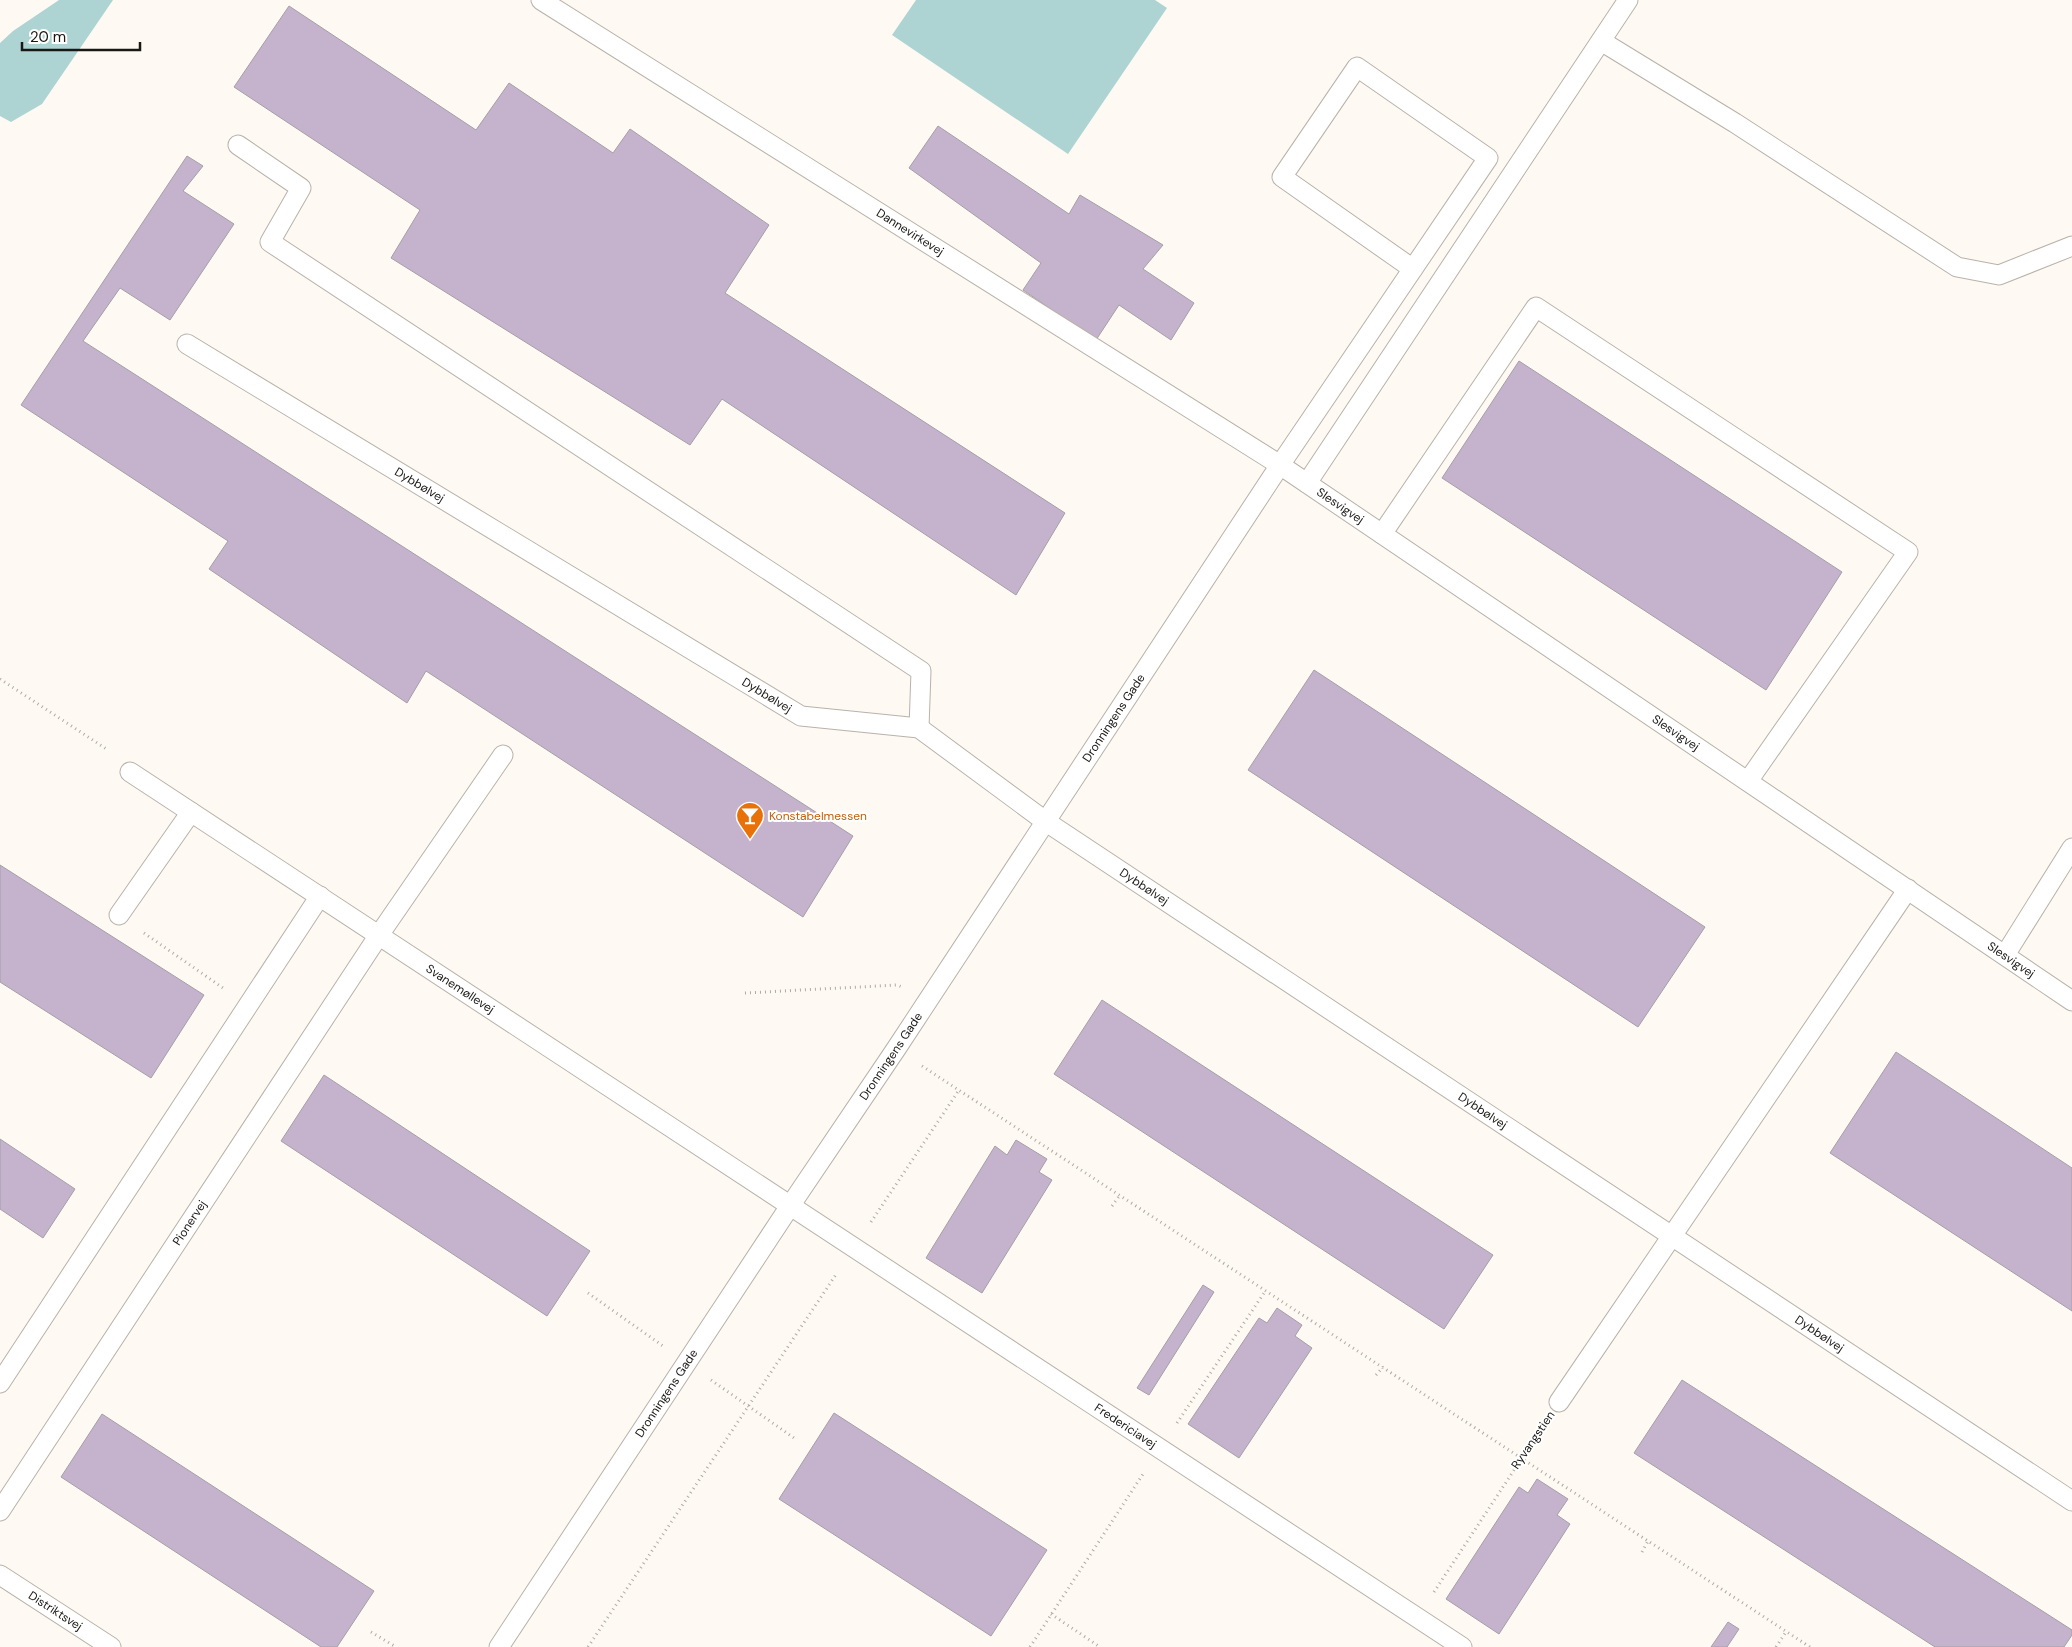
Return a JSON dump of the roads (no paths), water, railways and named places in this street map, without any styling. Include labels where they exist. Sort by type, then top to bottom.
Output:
[{"type":"lane","name":"Dannevirkevej","points":[[541,0],[1280,465]]},
{"type":"lane","points":[[1307,484],[1628,0]]},
{"type":"lane","points":[[1601,41],[1735,123],[1957,267],[1999,275],[2072,246]]},
{"type":"lane","name":"Dronningens Gade","points":[[499,1647],[896,1049],[1280,465],[1413,269],[1488,158],[1357,67],[1282,177],[1413,269]]},
{"type":"lane","points":[[238,146],[301,188],[270,242],[921,671],[919,728]]},
{"type":"lane","points":[[1382,534],[1536,307],[1908,552],[1748,781]]},
{"type":"lane","name":"Dybbølvej","points":[[187,344],[801,716],[919,728],[1045,821],[2072,1501]]},
{"type":"lane","name":"Slesvigvej","points":[[1280,465],[2072,1001]]},
{"type":"lane","name":"Pionervej","points":[[0,1511],[379,935],[503,755]]},
{"type":"lane","name":"Svanemøllevej","points":[[130,772],[790,1206]]},
{"type":"lane","points":[[119,915],[191,812]]},
{"type":"lane","points":[[2004,955],[2072,848]]},
{"type":"lane","name":"Ryvangstien","points":[[1559,1402],[1908,889]]},
{"type":"lane","points":[[0,1383],[320,896]]},
{"type":"lane","name":"Fredericiavej","points":[[790,1206],[1462,1647]]},
{"type":"lane","name":"Distriktsvej","points":[[0,1575],[111,1647]]},
{"type":"water","points":[[59,0],[113,0],[42,104],[11,122],[0,116],[0,43],[13,31]]},
{"type":"water","points":[[916,0],[1155,0],[1167,8],[1068,154],[892,35]]},
{"type":"place","name":"Konstabelmessen","points":[[750,840]]}]
